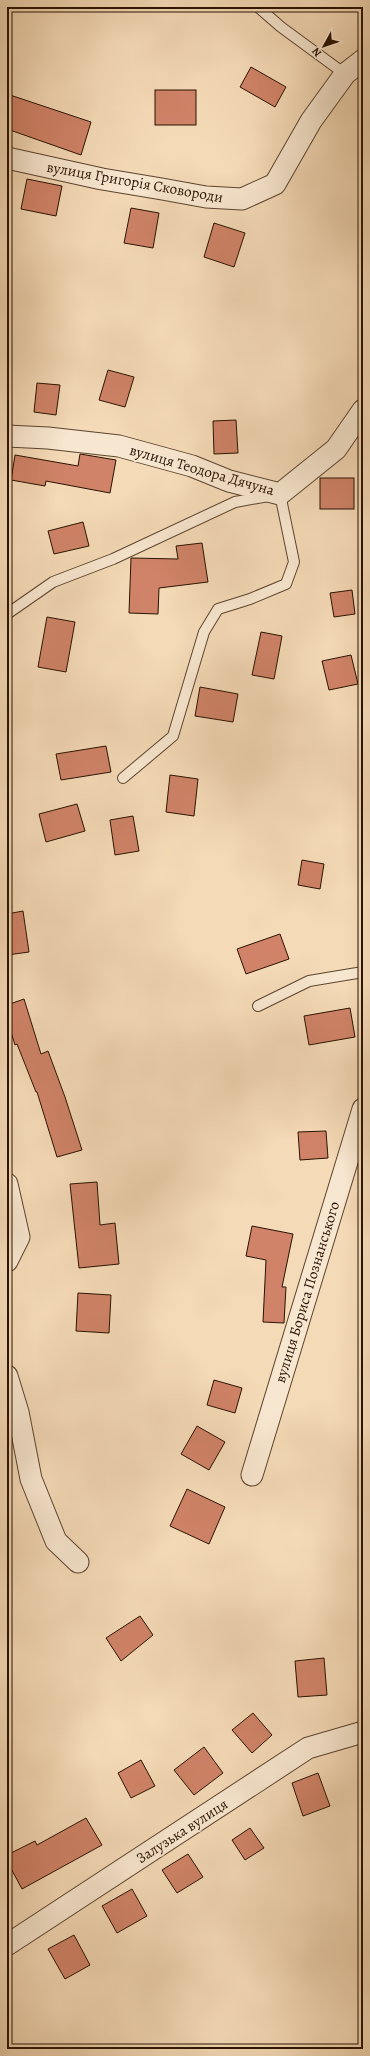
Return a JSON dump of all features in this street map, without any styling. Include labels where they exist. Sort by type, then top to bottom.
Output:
[{"type":"street","name":"вулиця Григорія Сковороди","points":[[7,158],[147,187],[206,197],[242,199],[275,184],[312,121],[345,74],[363,60]]},
{"type":"street","name":"вулиця Теодора Дячуна","points":[[7,436],[48,438],[119,446],[192,466],[229,481],[280,494],[336,450],[363,410]]},
{"type":"street","name":"вулиця Бориса Познанського","points":[[252,1475],[363,1109]]},
{"type":"street","points":[[7,1184],[19,1237],[7,1260]]},
{"type":"street","points":[[7,1376],[18,1412],[31,1479],[56,1541],[78,1562]]},
{"type":"street","name":"Залузька вулиця","points":[[7,1945],[308,1748],[363,1732]]},
{"type":"lane","points":[[258,7],[281,27],[345,74]]},
{"type":"lane","points":[[7,614],[53,582],[113,559],[236,502],[280,494],[294,562],[286,584],[250,599],[218,609],[204,632],[173,736],[123,778]]},
{"type":"lane","points":[[258,1006],[309,981],[363,972]]},
{"type":"building","points":[[251,67],[286,87],[275,107],[240,87]]},
{"type":"building","points":[[155,90],[196,90],[196,125],[155,125]]},
{"type":"building","points":[[7,94],[91,122],[81,155],[7,129]]},
{"type":"building","points":[[27,179],[62,186],[56,216],[21,209]]},
{"type":"building","points":[[131,208],[159,213],[153,248],[124,243]]},
{"type":"building","points":[[214,223],[245,233],[234,267],[204,257]]},
{"type":"building","points":[[108,370],[134,377],[125,407],[99,400]]},
{"type":"building","points":[[37,383],[60,385],[56,415],[34,412]]},
{"type":"building","points":[[236,420],[238,453],[214,454],[213,421]]},
{"type":"building","points":[[80,454],[116,460],[110,493],[46,481],[45,486],[11,480],[15,455],[78,466]]},
{"type":"building","points":[[320,478],[354,478],[354,509],[320,509]]},
{"type":"building","points":[[83,522],[89,546],[54,554],[48,531]]},
{"type":"building","points":[[202,543],[208,582],[159,588],[158,614],[129,613],[131,558],[178,559],[176,546]]},
{"type":"building","points":[[352,590],[355,614],[334,617],[330,593]]},
{"type":"building","points":[[47,617],[75,622],[66,672],[38,667]]},
{"type":"building","points":[[261,632],[282,636],[274,679],[252,675]]},
{"type":"building","points":[[351,655],[358,684],[329,690],[322,661]]},
{"type":"building","points":[[200,687],[238,694],[233,722],[195,716]]},
{"type":"building","points":[[106,746],[111,772],[61,780],[56,754]]},
{"type":"building","points":[[170,775],[198,779],[194,816],[166,812]]},
{"type":"building","points":[[77,804],[85,831],[46,842],[39,814]]},
{"type":"building","points":[[133,816],[139,851],[115,855],[110,820]]},
{"type":"building","points":[[302,860],[324,864],[320,889],[298,885]]},
{"type":"building","points":[[23,911],[29,952],[7,955],[7,914]]},
{"type":"building","points":[[280,934],[289,959],[246,974],[237,949]]},
{"type":"building","points":[[24,999],[41,1054],[48,1051],[82,1150],[57,1157],[37,1092],[17,1044],[15,1045],[7,1019],[7,1005]]},
{"type":"building","points":[[350,1008],[355,1037],[309,1045],[304,1016]]},
{"type":"building","points":[[326,1131],[328,1158],[300,1160],[298,1132]]},
{"type":"building","points":[[97,1182],[100,1225],[115,1223],[119,1264],[79,1268],[70,1184]]},
{"type":"building","points":[[252,1226],[293,1234],[282,1287],[286,1287],[284,1323],[263,1322],[266,1260],[246,1256]]},
{"type":"building","points":[[78,1293],[111,1295],[109,1333],[76,1331]]},
{"type":"building","points":[[214,1380],[242,1388],[235,1413],[207,1405]]},
{"type":"building","points":[[197,1426],[225,1442],[209,1470],[181,1454]]},
{"type":"building","points":[[187,1489],[225,1507],[209,1544],[170,1526]]},
{"type":"building","points":[[140,1616],[153,1635],[121,1661],[106,1638]]},
{"type":"building","points":[[324,1658],[327,1695],[298,1697],[295,1661]]},
{"type":"building","points":[[253,1713],[272,1735],[252,1753],[232,1730]]},
{"type":"building","points":[[204,1747],[223,1773],[194,1795],[174,1770]]},
{"type":"building","points":[[141,1760],[155,1786],[131,1798],[118,1773]]},
{"type":"building","points":[[318,1773],[330,1806],[303,1816],[292,1783]]},
{"type":"building","points":[[86,1818],[102,1845],[22,1889],[7,1861],[7,1855],[35,1841],[37,1845]]},
{"type":"building","points":[[250,1828],[264,1848],[245,1860],[232,1840]]},
{"type":"building","points":[[188,1854],[203,1877],[177,1893],[162,1870]]},
{"type":"building","points":[[132,1889],[147,1916],[117,1933],[102,1906]]},
{"type":"building","points":[[74,1935],[90,1965],[65,1979],[48,1949]]}]
